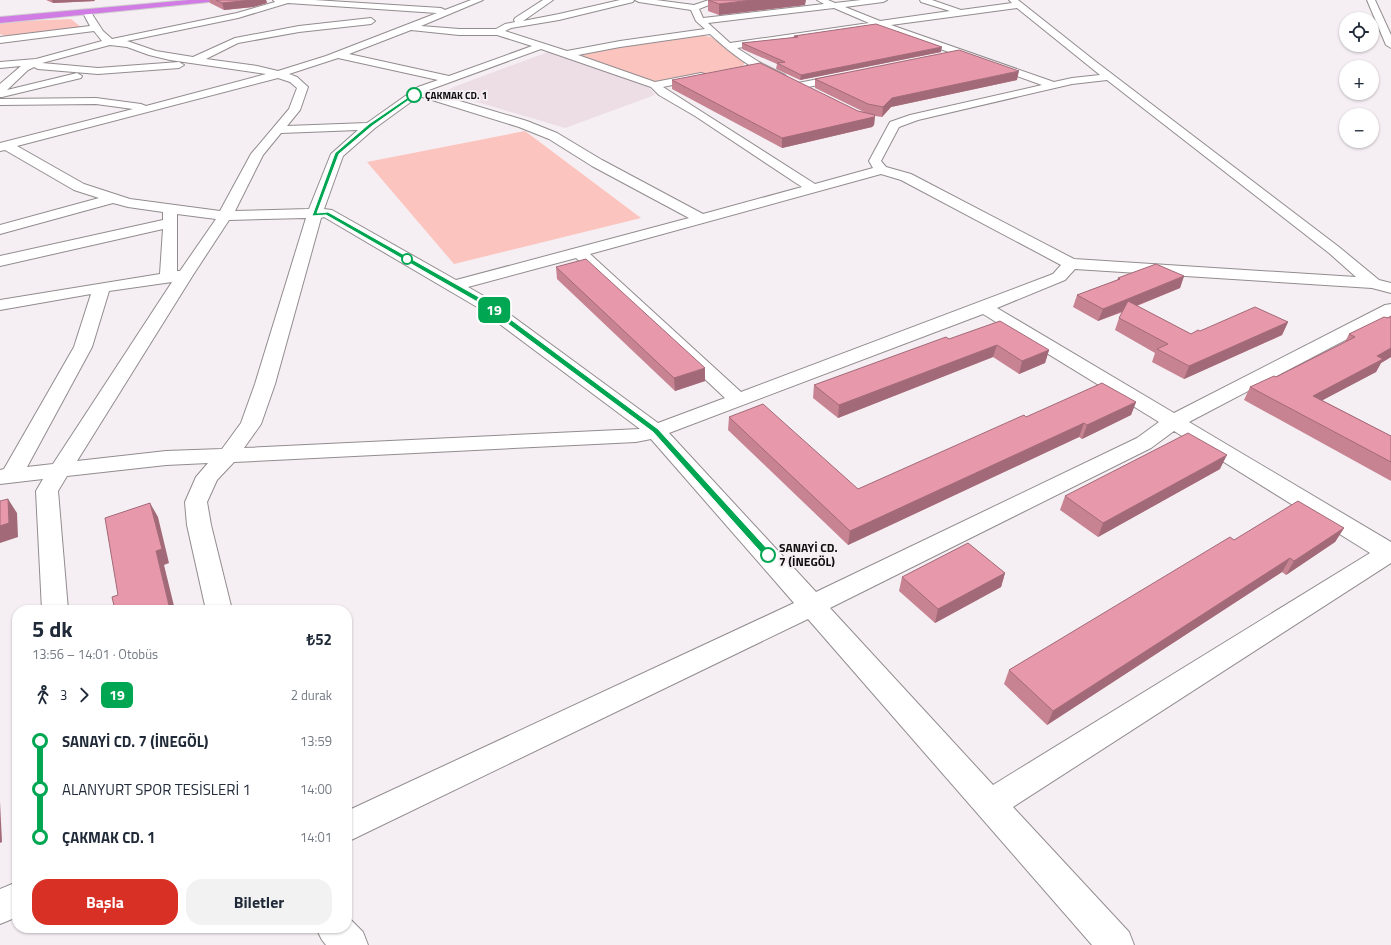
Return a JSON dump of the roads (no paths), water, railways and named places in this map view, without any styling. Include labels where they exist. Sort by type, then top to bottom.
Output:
[{"type":"highway","points":[[0,15],[176,0]]},
{"type":"highway","points":[[0,20],[87,13],[209,0]]},
{"type":"street","points":[[277,0],[449,12]]},
{"type":"street","points":[[352,5],[367,0]]},
{"type":"street","points":[[390,8],[412,0]]},
{"type":"street","points":[[3,146],[150,109],[277,74],[338,55],[479,0]]},
{"type":"street","points":[[498,32],[549,0]]},
{"type":"street","points":[[508,26],[559,17],[630,0]]},
{"type":"street","points":[[639,0],[695,8],[717,0]]},
{"type":"street","points":[[821,0],[880,25],[1054,85]]},
{"type":"street","points":[[702,21],[883,0]]},
{"type":"street","points":[[924,0],[962,12]]},
{"type":"street","points":[[1371,0],[1391,45]]},
{"type":"street","points":[[0,65],[41,60],[109,42],[295,1]]},
{"type":"street","points":[[728,46],[880,25],[1016,3],[1109,77],[1334,250],[1373,283]]},
{"type":"street","points":[[695,8],[695,12],[702,21],[728,46],[759,67],[811,92]]},
{"type":"street","points":[[259,9],[274,14]]},
{"type":"street","points":[[55,605],[47,491],[185,274],[225,216],[257,154],[294,110],[303,86],[299,81],[277,74],[200,60],[156,55],[128,44],[109,42],[96,28],[87,13]]},
{"type":"street","points":[[297,20],[319,27],[383,38]]},
{"type":"street","points":[[31,65],[98,71],[173,66],[200,60],[235,41],[319,27],[372,21]]},
{"type":"street","points":[[0,40],[96,28]]},
{"type":"street","points":[[408,28],[459,32],[498,32],[568,54],[631,78],[655,85],[710,75]]},
{"type":"street","points":[[170,29],[192,35]]},
{"type":"street","points":[[568,54],[620,44],[713,31]]},
{"type":"street","points":[[215,40],[230,44]]},
{"type":"street","points":[[218,605],[199,525],[196,502],[207,477],[228,456],[251,424],[265,384],[314,215],[337,154],[370,126],[422,89],[540,46]]},
{"type":"street","points":[[940,57],[961,53]]},
{"type":"street","points":[[338,55],[450,79]]},
{"type":"street","points":[[0,90],[24,68],[41,60]]},
{"type":"street","points":[[745,69],[759,67]]},
{"type":"street","points":[[0,94],[98,71]]},
{"type":"street","points":[[798,86],[851,75]]},
{"type":"street","points":[[880,170],[875,161],[888,124],[914,116],[1054,85],[1080,80],[1109,77]]},
{"type":"street","points":[[655,85],[663,93],[699,114],[814,189]]},
{"type":"street","points":[[418,92],[523,124],[553,136],[597,163],[702,219]]},
{"type":"street","points":[[0,102],[96,101],[150,109]]},
{"type":"street","points":[[277,130],[370,126]]},
{"type":"street","points":[[3,146],[79,187],[170,216]]},
{"type":"street","points":[[454,286],[880,170],[906,177],[1071,264],[1373,283],[1391,288]]},
{"type":"street","points":[[0,230],[114,198]]},
{"type":"street","points":[[0,261],[170,216],[314,215],[326,213],[483,302],[656,431],[1116,945]]},
{"type":"street","points":[[168,277],[170,216]]},
{"type":"street","points":[[579,252],[738,400]]},
{"type":"street","points":[[6,477],[166,458],[636,436],[656,431],[984,307],[1059,277],[1071,264]]},
{"type":"street","points":[[0,305],[185,274]]},
{"type":"street","points":[[6,477],[83,347],[102,287]]},
{"type":"street","points":[[984,307],[1390,552],[990,804]]},
{"type":"street","points":[[352,825],[813,605],[1144,443],[1173,422],[1391,308]]},
{"type":"street","points":[[0,907],[12,901]]},
{"type":"street","points":[[339,933],[350,945]]},
{"type":"place","name":"ÇAKMAK CD. 1","points":[[414,95]]},
{"type":"place","name":"SANAYİ CD. 7 (İNEGÖL)","points":[[768,555]]}]
